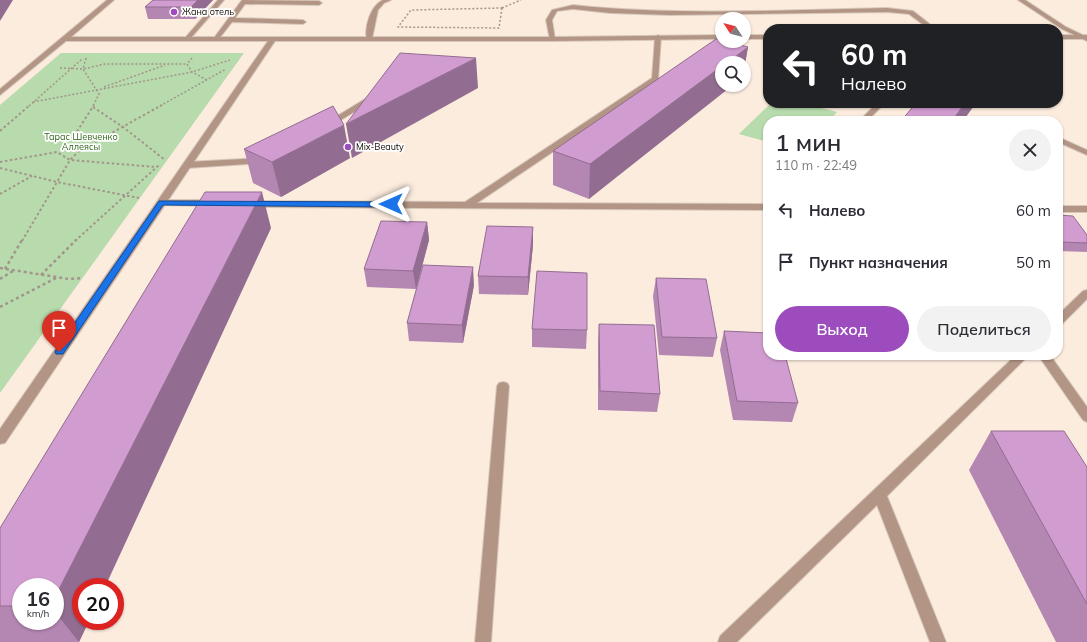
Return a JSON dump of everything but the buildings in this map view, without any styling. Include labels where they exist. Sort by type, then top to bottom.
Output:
[{"type":"street","points":[[0,93],[111,0]]},
{"type":"street","points":[[187,39],[221,0]]},
{"type":"street","points":[[369,39],[375,7],[380,2],[388,0]]},
{"type":"street","points":[[1021,0],[1058,24]]},
{"type":"street","points":[[216,39],[244,1],[319,3]]},
{"type":"street","points":[[552,39],[549,20],[556,10],[573,7],[610,11],[670,13],[887,10],[911,12],[926,24]]},
{"type":"street","points":[[230,20],[303,22]]},
{"type":"street","points":[[1063,27],[1086,38]]},
{"type":"street","points":[[467,205],[655,79],[658,37]]},
{"type":"street","points":[[64,39],[552,39],[715,37]]},
{"type":"street","points":[[751,37],[763,37]]},
{"type":"street","points":[[1063,37],[1086,38]]},
{"type":"street","points":[[0,439],[273,39]]},
{"type":"street","points":[[318,129],[380,94]]},
{"type":"street","points":[[867,116],[876,108]]},
{"type":"street","points":[[1063,141],[1087,153]]},
{"type":"street","points":[[187,165],[264,161],[271,157]]},
{"type":"street","points":[[161,203],[224,203]]},
{"type":"street","points":[[240,204],[763,207]]},
{"type":"street","points":[[1063,209],[1087,209]]},
{"type":"street","points":[[1063,317],[1087,293]]},
{"type":"street","points":[[726,642],[1018,360]]},
{"type":"street","points":[[1047,360],[1087,417]]},
{"type":"street","points":[[483,642],[503,386]]},
{"type":"street","points":[[879,494],[938,642]]},
{"type":"path","points":[[502,8],[521,0]]},
{"type":"path","points":[[33,102],[192,72],[266,50]]},
{"type":"path","points":[[0,131],[88,53],[83,69],[99,94],[93,107],[76,133],[79,151]]},
{"type":"path","points":[[187,64],[192,58]]},
{"type":"path","points":[[71,68],[83,69],[105,64],[187,64]]},
{"type":"path","points":[[96,90],[168,64]]},
{"type":"path","points":[[187,64],[192,72],[207,80]]},
{"type":"path","points":[[5,269],[70,160],[79,151],[230,67]]},
{"type":"path","points":[[41,275],[125,195],[165,160],[123,127],[93,107]]},
{"type":"path","points":[[0,162],[57,152],[70,160],[156,168]]},
{"type":"path","points":[[0,168],[57,182],[161,203]]},
{"type":"path","points":[[0,194],[32,176]]},
{"type":"path","points":[[0,268],[69,279],[110,277]]},
{"type":"path","points":[[0,279],[14,270]]},
{"type":"path","points":[[0,307],[58,277]]},
{"type":"green space","name":"Тарас Шевченко Аллеясы","points":[[61,53],[244,53],[0,393],[0,105]]},
{"type":"green space","points":[[766,108],[822,108],[837,112],[833,116],[763,116],[763,141],[739,134]]},
{"type":"place","name":"Жана отель","points":[[174,12]]},
{"type":"place","name":"Mix-Beauty","points":[[348,147]]},
{"type":"route","points":[[59,352],[161,203],[391,204]]}]
